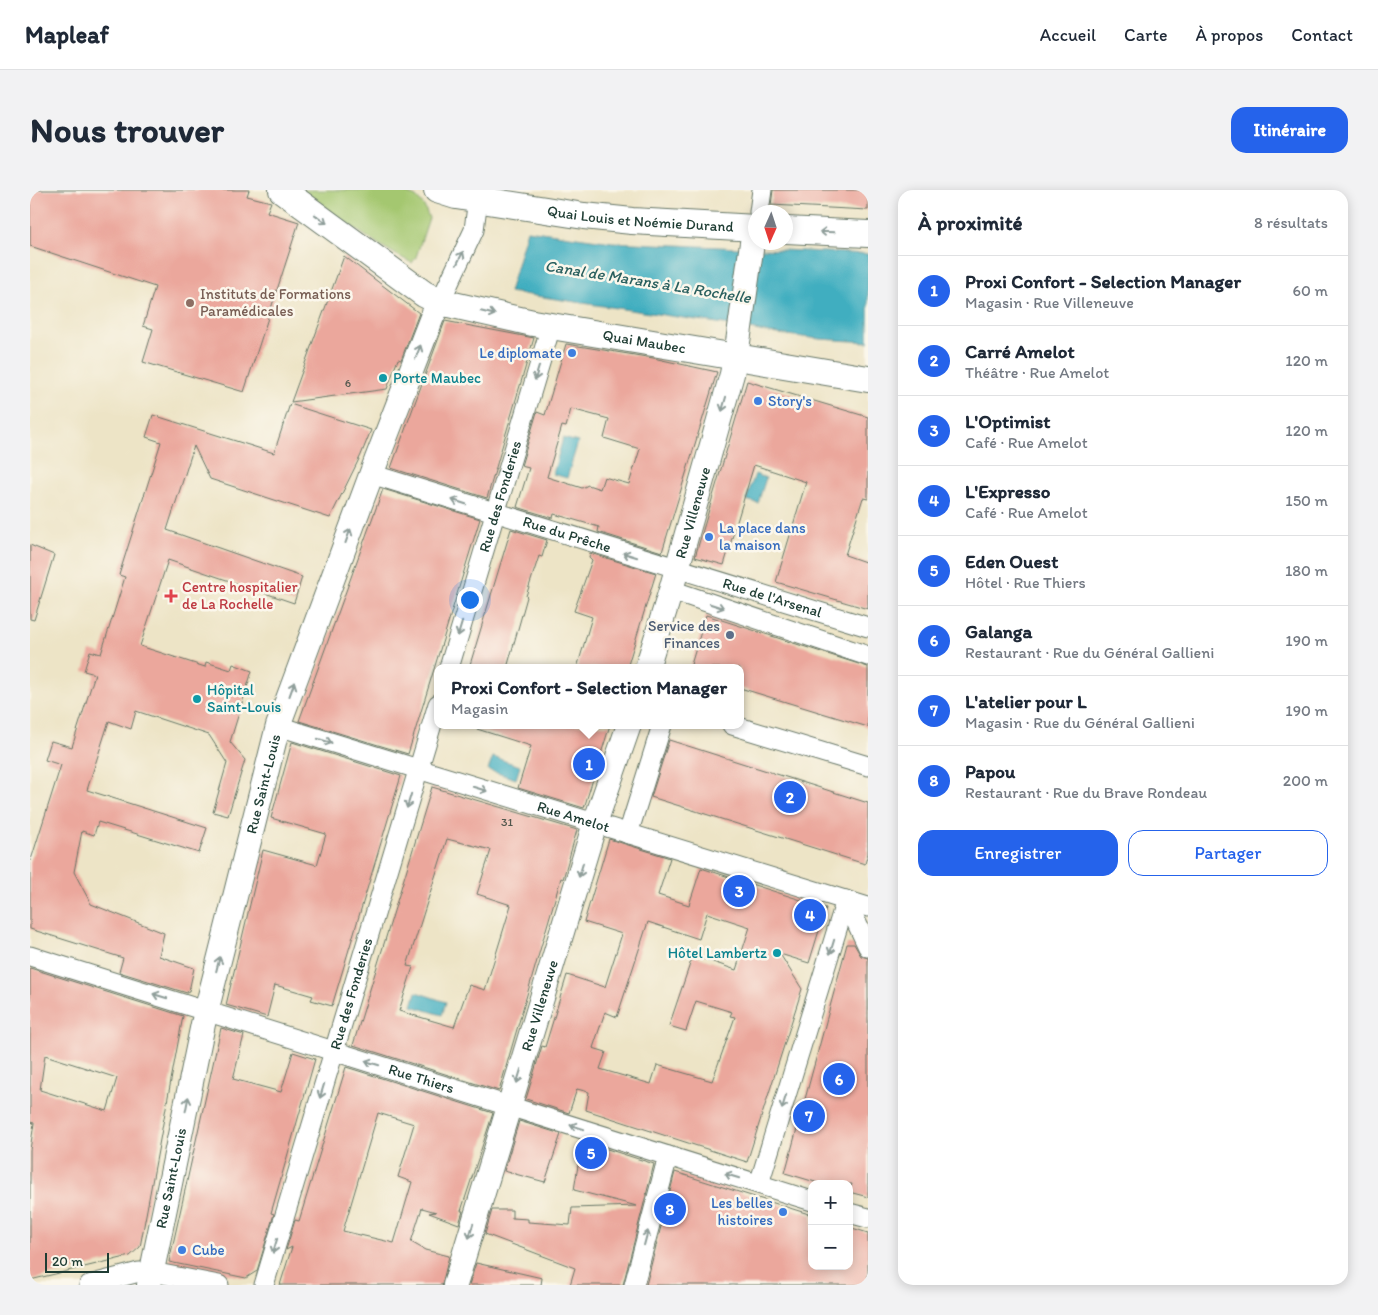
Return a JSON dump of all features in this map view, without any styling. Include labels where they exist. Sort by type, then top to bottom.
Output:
[{"type":"main road","points":[[282,190],[432,298]]},
{"type":"main road","name":"Quai Louis et Noémie Durand","points":[[437,190],[456,196],[479,194],[584,216],[748,234]]},
{"type":"main road","points":[[793,230],[868,234]]},
{"type":"main road","name":"Quai Maubec","points":[[432,298],[551,326],[738,345],[868,380]]},
{"type":"street","points":[[760,205],[762,190]]},
{"type":"street","points":[[432,298],[474,230],[479,194]]},
{"type":"street","name":"Rue Villeneuve","points":[[648,664],[674,580],[738,345],[752,250]]},
{"type":"street","name":"Rue Saint-Louis","points":[[150,1278],[206,1011],[278,726],[371,474],[432,317],[432,298]]},
{"type":"street","name":"Rue des Fonderies","points":[[450,664],[551,326]]},
{"type":"street","name":"Rue du Prêche","points":[[371,474],[495,513],[674,580]]},
{"type":"street","points":[[674,580],[868,656]]},
{"type":"street","name":"Rue de l'Arsenal","points":[[674,580],[868,627]]},
{"type":"street","name":"Rue des Fonderies","points":[[264,1285],[434,717]]},
{"type":"street","name":"Rue Amelot","points":[[278,726],[868,907]]},
{"type":"street","name":"Rue Villeneuve","points":[[455,1285],[595,823],[628,729]]},
{"type":"street","points":[[628,834],[661,729]]},
{"type":"street","points":[[744,729],[868,766]]},
{"type":"street","points":[[846,900],[868,947]]},
{"type":"street","points":[[759,1184],[846,900]]},
{"type":"street","name":"Rue Thiers","points":[[30,956],[808,1200]]},
{"type":"street","points":[[634,1285],[668,1156]]},
{"type":"street","points":[[853,1213],[868,1218]]},
{"type":"street","points":[[89,1285],[139,1272],[150,1278],[219,1285]]},
{"type":"green space","points":[[302,190],[399,190],[416,197],[424,206],[429,218],[416,257],[412,263],[383,247],[342,220]]},
{"type":"water","name":"Canal de Marans à La Rochelle","points":[[527,230],[612,242],[748,248],[748,250],[868,254],[868,342],[770,333],[724,324],[509,292]]},
{"type":"water","points":[[563,438],[578,442],[567,478],[553,474]]},
{"type":"water","points":[[755,474],[766,478],[758,503],[746,500]]},
{"type":"water","points":[[493,757],[520,766],[516,779],[488,770]]},
{"type":"water","points":[[416,992],[446,1002],[442,1015],[412,1006]]},
{"type":"building","points":[[30,190],[249,190],[247,196],[271,202],[267,212],[299,222],[244,392],[143,362],[153,329],[143,326],[155,287],[30,246]]},
{"type":"building","points":[[773,190],[868,190],[868,210],[771,205]]},
{"type":"building","points":[[344,256],[419,313],[401,360],[398,359],[387,389],[291,402]]},
{"type":"building","points":[[445,321],[534,338],[487,498],[391,468]]},
{"type":"building","points":[[566,344],[653,358],[717,372],[662,552],[598,532],[599,527],[554,514],[553,518],[517,507],[529,468],[521,466],[537,412],[545,415]],"holes":[[[571,409],[609,419],[604,438],[640,449],[629,484],[604,477],[600,489],[588,485],[582,488],[547,477],[562,426],[566,427]]]},
{"type":"building","points":[[747,381],[868,417],[868,499],[863,498],[845,555],[868,563],[868,609],[776,582],[806,482],[754,465],[724,565],[695,557]]},
{"type":"building","name":"Hôpital Saint-Louis","points":[[290,404],[371,430],[330,518],[210,479],[194,446],[167,530],[302,577],[294,603],[168,560],[140,646],[205,667],[206,662],[231,670],[233,664],[252,671],[230,742],[245,760],[228,816],[213,812],[227,763],[209,735],[136,711],[131,729],[109,721],[87,790],[207,828],[199,853],[98,822],[94,835],[82,831],[74,872],[91,904],[164,933],[159,956],[194,968],[187,993],[119,972],[123,958],[30,929],[30,863],[61,765],[45,760],[51,741],[72,747],[95,674],[84,671],[90,651],[101,654],[125,577],[119,575],[161,442],[146,437],[153,415],[274,453]]},
{"type":"building","points":[[383,489],[480,519],[436,664],[434,664],[408,754],[299,721]]},
{"type":"building","points":[[511,529],[547,540],[542,557],[539,556],[526,596],[508,664],[470,664]]},
{"type":"building","points":[[30,545],[54,555],[34,620],[30,619]]},
{"type":"building","points":[[590,553],[656,573],[628,664],[578,664],[592,617],[574,611],[592,560],[589,557]]},
{"type":"building","points":[[706,615],[868,667],[868,727],[744,689],[744,664],[691,664]]},
{"type":"building","points":[[477,729],[609,729],[584,808],[518,788],[531,746]]},
{"type":"building","points":[[669,740],[868,803],[868,853],[865,864],[651,797]]},
{"type":"building","points":[[292,742],[401,776],[332,1006],[311,1000],[313,996],[275,985],[267,1017],[226,1005],[263,850],[317,865],[326,834],[271,818]]},
{"type":"building","points":[[432,787],[577,830],[563,879],[561,878],[499,1091],[353,1045]],"holes":[[[447,839],[491,850],[477,894],[511,905],[485,990],[469,985],[454,1027],[399,1011],[413,967],[407,966]]]},
{"type":"building","points":[[609,839],[670,858],[658,895],[689,905],[701,868],[826,908],[809,963],[780,954],[802,989],[747,1162],[586,1110],[589,1092],[577,1089],[569,1113],[526,1099],[542,1046],[545,1047],[567,975],[605,987],[622,934],[584,922]],"holes":[[[707,913],[750,927],[736,970],[693,955],[669,1026],[686,1031],[696,1001],[732,1012],[730,1016],[735,1017],[712,1081],[657,1065],[651,1084],[600,1069],[606,1052],[593,1048],[605,1012],[617,1017],[648,922],[699,939]]]},
{"type":"building","points":[[847,944],[854,944],[861,956],[868,958],[868,1197],[853,1193],[853,1180],[809,1180],[785,1173]]},
{"type":"building","points":[[30,968],[183,1016],[140,1247],[130,1256],[30,1280],[30,1150],[34,1123],[30,1122]],"holes":[[[45,1055],[117,1078],[107,1111],[40,1090]]]},
{"type":"building","points":[[221,1028],[244,1035],[233,1079],[281,1092],[293,1052],[315,1059],[271,1213],[274,1214],[257,1271],[246,1278],[169,1262]]},
{"type":"building","points":[[346,1067],[493,1113],[461,1211],[463,1211],[459,1224],[429,1213],[436,1212],[422,1208],[411,1242],[425,1250],[449,1256],[442,1285],[280,1285],[292,1247],[286,1250],[295,1220],[299,1221]],"holes":[[[378,1113],[414,1124],[398,1177],[412,1182],[394,1243],[343,1231]]]},
{"type":"building","points":[[519,1121],[561,1134],[545,1182],[504,1171]]},
{"type":"building","points":[[582,1141],[654,1164],[623,1285],[570,1285],[575,1268],[485,1234],[492,1210],[512,1210],[512,1218],[528,1219],[528,1222],[570,1225],[572,1208],[637,1206],[574,1190]]},
{"type":"building","points":[[675,1172],[808,1214],[808,1270],[853,1270],[853,1228],[868,1233],[868,1285],[646,1285]]},
{"type":"building","points":[[476,1263],[542,1278],[541,1285],[469,1285]]},
{"type":"place","name":"Instituts de Formations Paramédicales","points":[[190,303]]},
{"type":"place","name":"Le diplomate","points":[[572,353]]},
{"type":"place","name":"Porte Maubec","points":[[383,378]]},
{"type":"place","name":"Story's","points":[[758,401]]},
{"type":"place","name":"La place dans la maison","points":[[709,537]]},
{"type":"place","name":"Centre hospitalier de La Rochelle","points":[[171,596]]},
{"type":"place","name":"Service des Finances","points":[[730,635]]},
{"type":"place","name":"Hôpital Saint-Louis","points":[[197,699]]},
{"type":"place","name":"Proxi Confort - Selection Manager","points":[[589,764]]},
{"type":"place","name":"Carré Amelot","points":[[790,797]]},
{"type":"place","name":"L'Optimist","points":[[739,891]]},
{"type":"place","name":"L'Expresso","points":[[810,915]]},
{"type":"place","name":"Hôtel Lambertz","points":[[777,953]]},
{"type":"place","name":"Galanga","points":[[839,1079]]},
{"type":"place","name":"L'atelier pour L","points":[[809,1116]]},
{"type":"place","name":"Eden Ouest","points":[[591,1153]]},
{"type":"place","name":"Papou","points":[[670,1209]]},
{"type":"place","name":"Les belles histoires","points":[[783,1212]]},
{"type":"place","name":"Cube","points":[[182,1250]]}]
